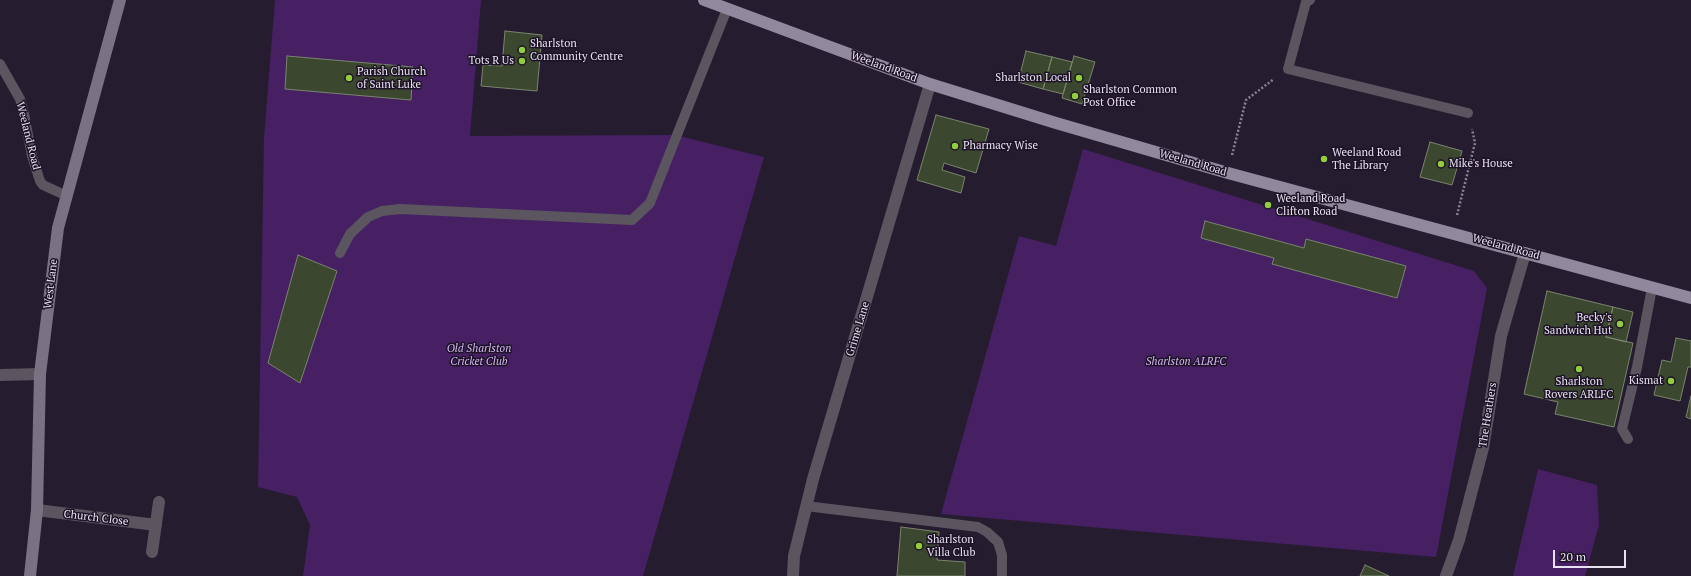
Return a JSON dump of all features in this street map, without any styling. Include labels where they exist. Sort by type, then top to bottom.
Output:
[{"type":"main road","name":"Weeland Road","points":[[704,0],[930,84],[1056,123],[1228,173],[1691,298]]},
{"type":"street","name":"West Lane","points":[[30,576],[37,510],[40,374],[58,228],[120,0]]},
{"type":"street","name":"Grime Lane","points":[[792,576],[794,556],[806,506],[930,84]]},
{"type":"street","name":"The Heathers","points":[[1446,576],[1459,540],[1483,448],[1501,336],[1525,252]]},
{"type":"street","points":[[0,375],[40,374]]},
{"type":"street","points":[[152,552],[159,502]]},
{"type":"street","name":"Church Close","points":[[37,510],[156,525]]},
{"type":"lane","points":[[1310,0],[1306,2],[1288,69],[1468,113]]},
{"type":"lane","points":[[340,253],[350,234],[368,217],[382,212],[400,209],[632,220],[650,203],[727,9]]},
{"type":"lane","name":"Weeland Road","points":[[0,64],[20,99],[32,156],[40,181],[43,185],[67,196]]},
{"type":"lane","points":[[1628,439],[1622,429],[1637,367],[1652,288]]},
{"type":"lane","points":[[806,506],[978,527],[987,532],[998,542],[1002,555],[1002,576]]},
{"type":"path","points":[[1228,173],[1246,100],[1288,69]]},
{"type":"path","points":[[1452,233],[1475,144],[1468,113]]},
{"type":"green space","name":"Old Sharlston Cricket Club","points":[[275,0],[481,0],[470,136],[675,135],[764,157],[643,576],[303,576],[310,525],[297,497],[258,487],[264,138]]},
{"type":"green space","name":"Sharlston ALRFC","points":[[1083,149],[1474,271],[1487,288],[1436,557],[941,514],[1019,236],[1056,246]]},
{"type":"green space","points":[[1538,469],[1597,485],[1599,525],[1585,576],[1513,576]]},
{"type":"building","name":"Sharlston Community Centre","points":[[505,31],[542,35],[537,91],[481,86],[483,65],[502,66]]},
{"type":"building","points":[[1026,51],[1052,57],[1043,89],[1018,82]]},
{"type":"building","name":"Parish Church of Saint Luke","points":[[287,56],[413,67],[411,100],[285,89]]},
{"type":"building","name":"Sharlston Local","points":[[1074,56],[1095,62],[1082,104],[1062,98]]},
{"type":"building","points":[[1052,57],[1072,62],[1063,94],[1043,89]]},
{"type":"building","name":"Pharmacy Wise","points":[[936,115],[989,129],[976,173],[944,163],[942,170],[965,177],[961,193],[917,180]]},
{"type":"building","name":"Mike's House","points":[[1430,142],[1462,151],[1452,185],[1420,177]]},
{"type":"building","points":[[1205,221],[1304,248],[1306,239],[1406,266],[1397,298],[1272,264],[1274,258],[1201,238]]},
{"type":"building","points":[[298,255],[337,271],[300,383],[268,363]]},
{"type":"building","name":"Sharlston Rovers ARLFC","points":[[1547,291],[1613,307],[1606,337],[1633,343],[1614,427],[1555,414],[1558,402],[1524,394]]},
{"type":"building","name":"Becky's Sandwich Hut","points":[[1613,307],[1633,312],[1626,342],[1606,337]]},
{"type":"building","name":"Kismat","points":[[1676,338],[1691,341],[1691,367],[1688,367],[1680,401],[1654,395],[1662,360],[1671,362]]},
{"type":"building","points":[[1691,396],[1691,419],[1686,417]]},
{"type":"building","name":"Sharlston Villa Club","points":[[901,527],[939,532],[937,560],[965,562],[965,576],[897,576]]},
{"type":"building","points":[[1365,565],[1389,576],[1360,576]]},
{"type":"place","name":"Sharlston Community Centre","points":[[522,50]]},
{"type":"place","name":"Tots R Us","points":[[522,61]]},
{"type":"place","name":"Parish Church of Saint Luke","points":[[349,78]]},
{"type":"place","name":"Sharlston Local","points":[[1079,78]]},
{"type":"place","name":"Sharlston Common Post Office","points":[[1075,96]]},
{"type":"place","name":"Pharmacy Wise","points":[[955,146]]},
{"type":"place","name":"Weeland Road The Library","points":[[1324,159]]},
{"type":"place","name":"Mike's House","points":[[1441,164]]},
{"type":"place","name":"Weeland Road Clifton Road","points":[[1268,205]]},
{"type":"place","name":"Becky's Sandwich Hut","points":[[1620,324]]},
{"type":"place","name":"Sharlston Rovers ARLFC","points":[[1579,369]]},
{"type":"place","name":"Kismat","points":[[1671,381]]},
{"type":"place","name":"Sharlston Villa Club","points":[[919,546]]}]
